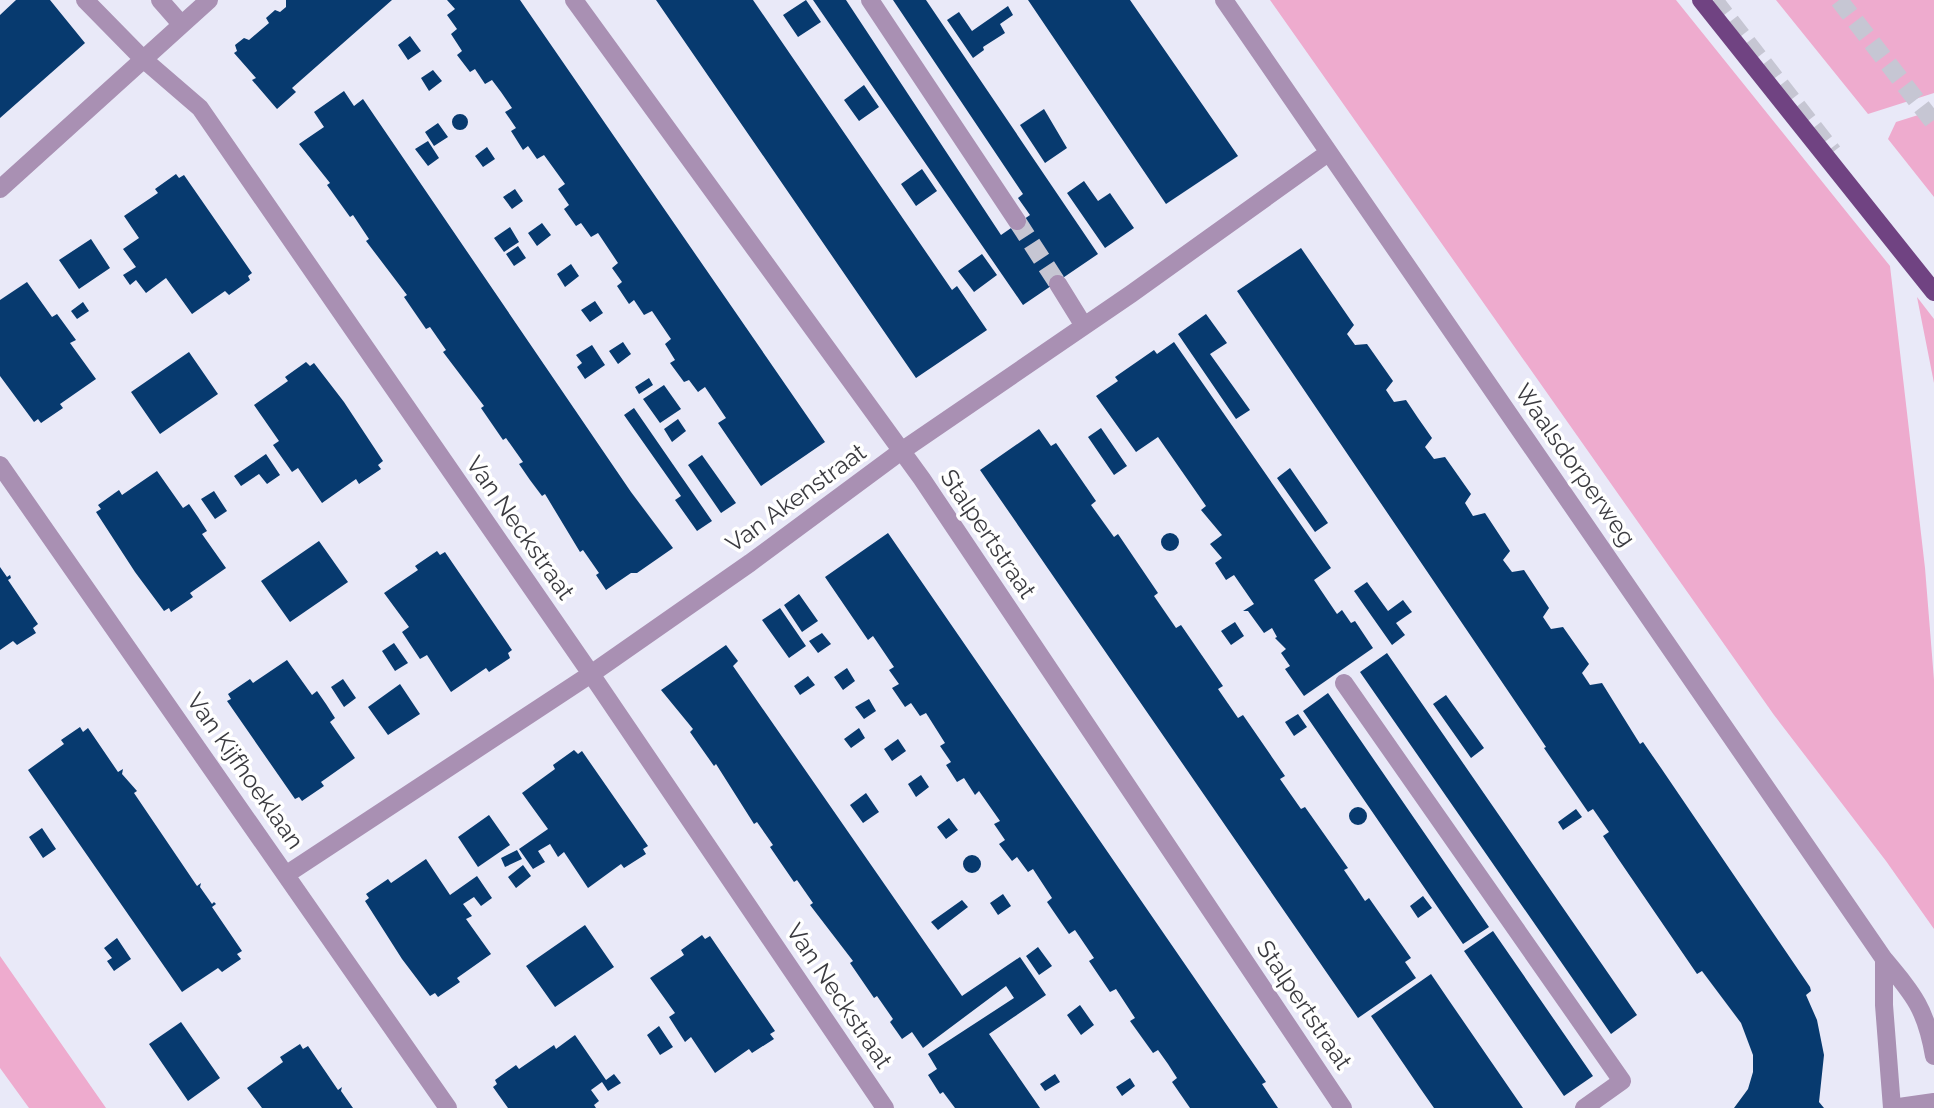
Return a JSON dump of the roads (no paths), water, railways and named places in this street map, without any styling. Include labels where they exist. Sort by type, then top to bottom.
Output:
[{"type":"main road","points":[[1701,0],[1934,292]]},
{"type":"street","name":"Van Neckstraat","points":[[85,0],[142,58],[200,108],[591,674],[885,1108]]},
{"type":"street","points":[[160,0],[181,24]]},
{"type":"street","points":[[0,189],[209,0]]},
{"type":"street","name":"Stalpertstraat","points":[[574,0],[930,490],[1343,1108]]},
{"type":"street","points":[[870,0],[1017,221]]},
{"type":"street","name":"Waalsdorperweg","points":[[1224,0],[1824,867],[1884,959],[1919,1001],[1930,1030],[1934,1056]]},
{"type":"street","name":"Van Akenstraat","points":[[287,874],[591,674],[750,563],[900,452],[1328,153]]},
{"type":"street","points":[[1058,284],[1084,326]]},
{"type":"street","name":"Van Kijfhoeklaan","points":[[0,465],[448,1108]]},
{"type":"street","points":[[1344,684],[1622,1081],[1584,1108]]},
{"type":"street","points":[[1884,959],[1884,1005],[1892,1108],[1934,1102]]},
{"type":"tunnel","points":[[1714,0],[1833,152]]},
{"type":"tunnel","points":[[1839,0],[1934,123]]},
{"type":"tunnel","points":[[1017,221],[1058,284]]}]
